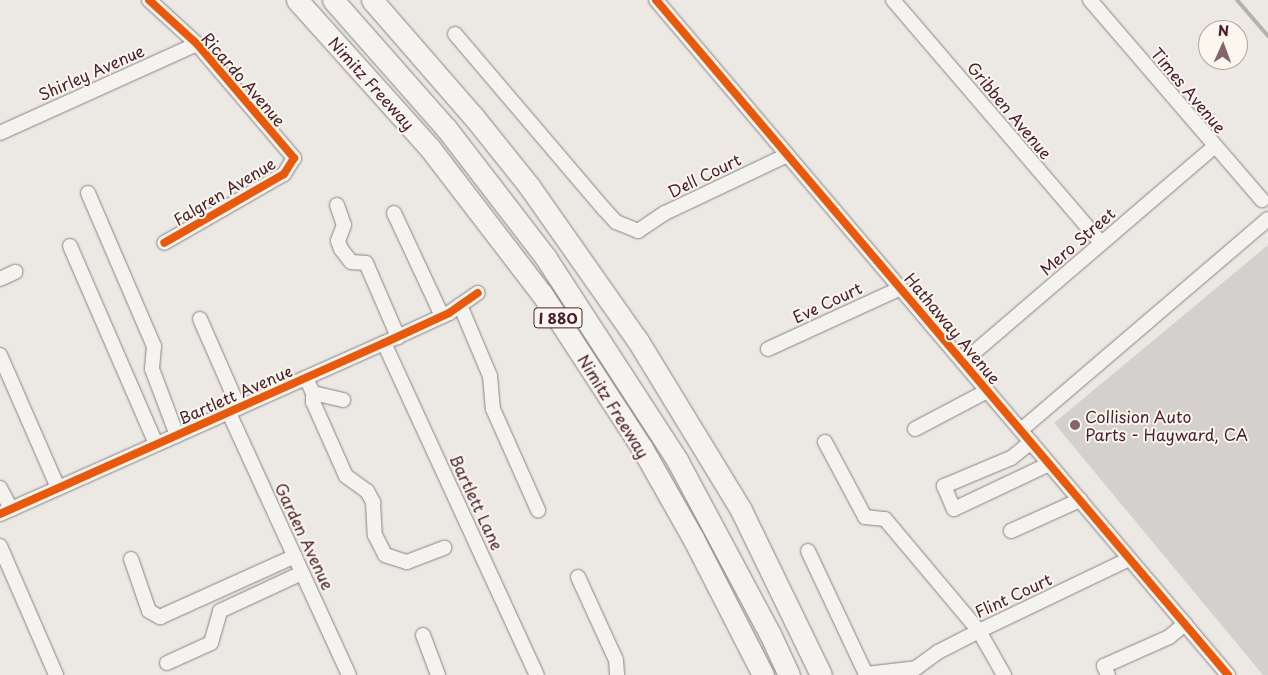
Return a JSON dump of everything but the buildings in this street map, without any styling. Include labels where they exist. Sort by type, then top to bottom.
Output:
[{"type":"highway","name":"Nimitz Freeway","points":[[297,0],[429,147],[542,294],[642,448],[693,538],[763,675]]},
{"type":"highway","name":"I 880","points":[[333,0],[446,128],[546,258],[677,460],[770,634],[789,675]]},
{"type":"highway","points":[[372,0],[473,116],[529,186],[638,341],[740,510],[821,675]]},
{"type":"street","name":"Ricardo Avenue","points":[[149,0],[197,44],[294,158]]},
{"type":"street","name":"Gribben Avenue","points":[[893,0],[1101,244]]},
{"type":"street","name":"Times Avenue","points":[[1090,0],[1214,147],[1262,200]]},
{"type":"street","name":"Hathaway Avenue","points":[[657,1],[1228,675]]},
{"type":"street","name":"Dell Court","points":[[455,34],[616,222],[638,230],[665,213],[787,155]]},
{"type":"street","name":"Shirley Avenue","points":[[0,133],[197,44]]},
{"type":"street","name":"Mero Street","points":[[963,362],[1214,147]]},
{"type":"street","name":"Falgren Avenue","points":[[164,243],[284,174],[294,158]]},
{"type":"street","points":[[88,193],[154,346],[152,369],[177,435]]},
{"type":"street","points":[[337,205],[344,225],[338,241],[341,250],[351,262],[366,263],[398,337]]},
{"type":"street","points":[[394,213],[442,316]]},
{"type":"street","points":[[1020,430],[1268,219]]},
{"type":"street","points":[[70,246],[156,444]]},
{"type":"street","points":[[0,279],[15,272]]},
{"type":"street","name":"Eve Court","points":[[768,349],[901,288]]},
{"type":"street","name":"Bartlett Avenue","points":[[5,512],[398,337],[442,316],[478,293]]},
{"type":"street","points":[[460,305],[490,376],[493,409],[538,510]]},
{"type":"street","name":"Garden Avenue","points":[[200,319],[234,410],[302,573],[349,675]]},
{"type":"street","name":"Bartlett Lane","points":[[384,343],[537,675]]},
{"type":"street","points":[[0,355],[58,488]]},
{"type":"street","points":[[306,378],[313,393],[313,402],[346,476],[367,491],[373,502],[375,535],[385,555],[408,562],[444,548]]},
{"type":"street","points":[[915,429],[988,391]]},
{"type":"street","points":[[313,393],[343,400]]},
{"type":"street","points":[[825,442],[865,517],[885,518],[979,631],[1004,675]]},
{"type":"street","points":[[1031,442],[1011,458],[944,486],[954,509],[1049,464]]},
{"type":"street","points":[[0,488],[5,512]]},
{"type":"street","points":[[1011,531],[1080,500]]},
{"type":"street","points":[[0,546],[56,675]]},
{"type":"street","points":[[808,550],[866,674],[914,672]]},
{"type":"street","points":[[131,558],[149,611],[160,617],[295,556]]},
{"type":"street","name":"Flint Court","points":[[914,672],[938,652],[1129,559]]},
{"type":"street","points":[[168,663],[212,643],[220,611],[302,573]]},
{"type":"street","points":[[578,576],[616,660],[617,675]]},
{"type":"street","points":[[1108,675],[1104,666],[1169,636],[1185,624]]},
{"type":"street","points":[[423,635],[438,675]]},
{"type":"railway","points":[[1237,0],[1268,36]]},
{"type":"cycle path","points":[[149,0],[197,44],[294,158],[284,174],[164,243]]},
{"type":"cycle path","points":[[656,0],[1228,675]]},
{"type":"cycle path","points":[[0,514],[449,313],[478,293]]},
{"type":"place","name":"Collision Auto Parts - Hayward, CA","points":[[1075,425]]}]
